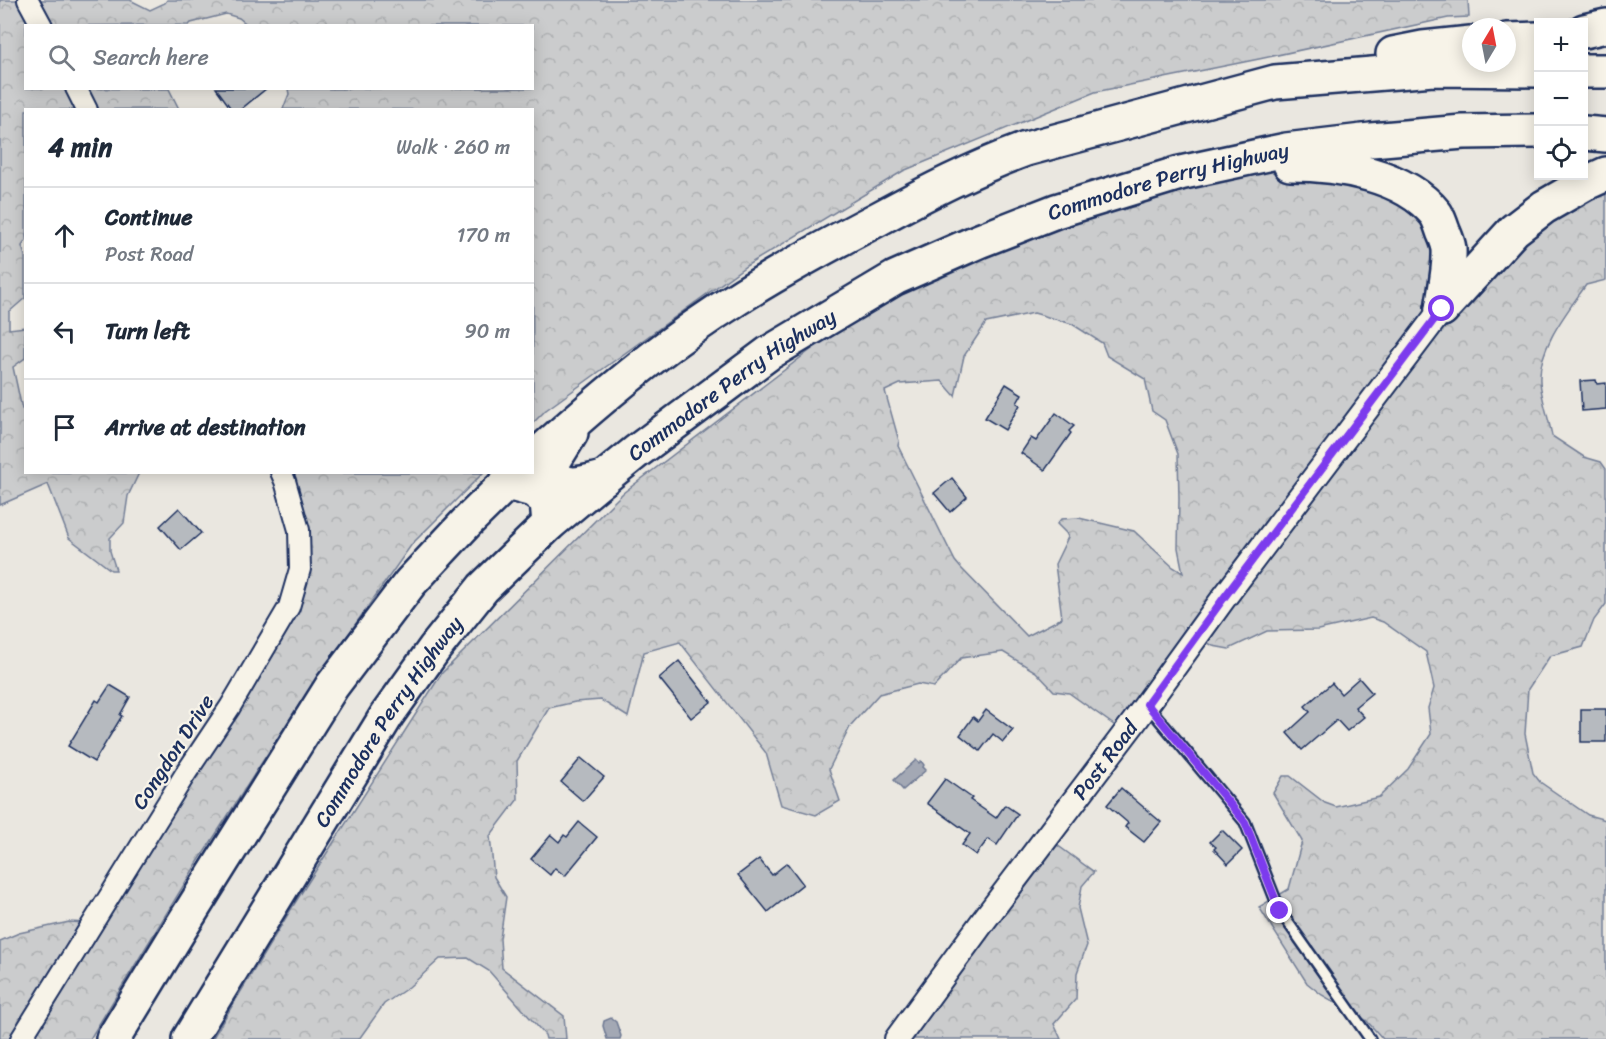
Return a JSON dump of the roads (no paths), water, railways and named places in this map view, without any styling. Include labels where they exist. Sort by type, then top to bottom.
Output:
[{"type":"highway","points":[[1588,30],[1606,26]]},
{"type":"highway","points":[[1516,40],[1534,39]]},
{"type":"highway","points":[[534,458],[579,418],[672,343],[749,290],[804,257],[962,175],[1026,149],[1294,75],[1423,48],[1462,44]]},
{"type":"highway","points":[[1275,82],[1433,69],[1534,70]]},
{"type":"highway","points":[[1588,71],[1606,71]]},
{"type":"highway","name":"Commodore Perry Highway","points":[[189,1039],[387,715],[435,648],[483,588],[549,524],[604,478],[769,353],[895,278],[979,241],[1056,211],[1180,173],[1286,150],[1463,132],[1534,131]]},
{"type":"highway","points":[[1588,133],[1606,135]]},
{"type":"highway","points":[[1180,173],[1270,164],[1314,164],[1385,179],[1406,189],[1424,202],[1456,235],[1474,241],[1488,240],[1514,231]]},
{"type":"highway","points":[[1442,309],[1514,231],[1544,207],[1606,174]]},
{"type":"highway","points":[[1437,216],[1449,248],[1442,309]]},
{"type":"highway","points":[[579,418],[568,441],[555,459],[552,471],[562,483],[573,485],[604,478]]},
{"type":"highway","points":[[113,1039],[332,686],[410,583],[512,478],[547,501],[549,524]]},
{"type":"street","points":[[28,0],[41,24]]},
{"type":"street","points":[[77,90],[86,108]]},
{"type":"street","name":"Post Road","points":[[897,1039],[1223,599],[1442,309]]},
{"type":"street","name":"Congdon Drive","points":[[21,1039],[186,773],[230,707],[289,607],[300,568],[299,530],[282,474]]},
{"type":"lane","points":[[1147,704],[1245,822],[1280,911],[1370,1039]]}]
